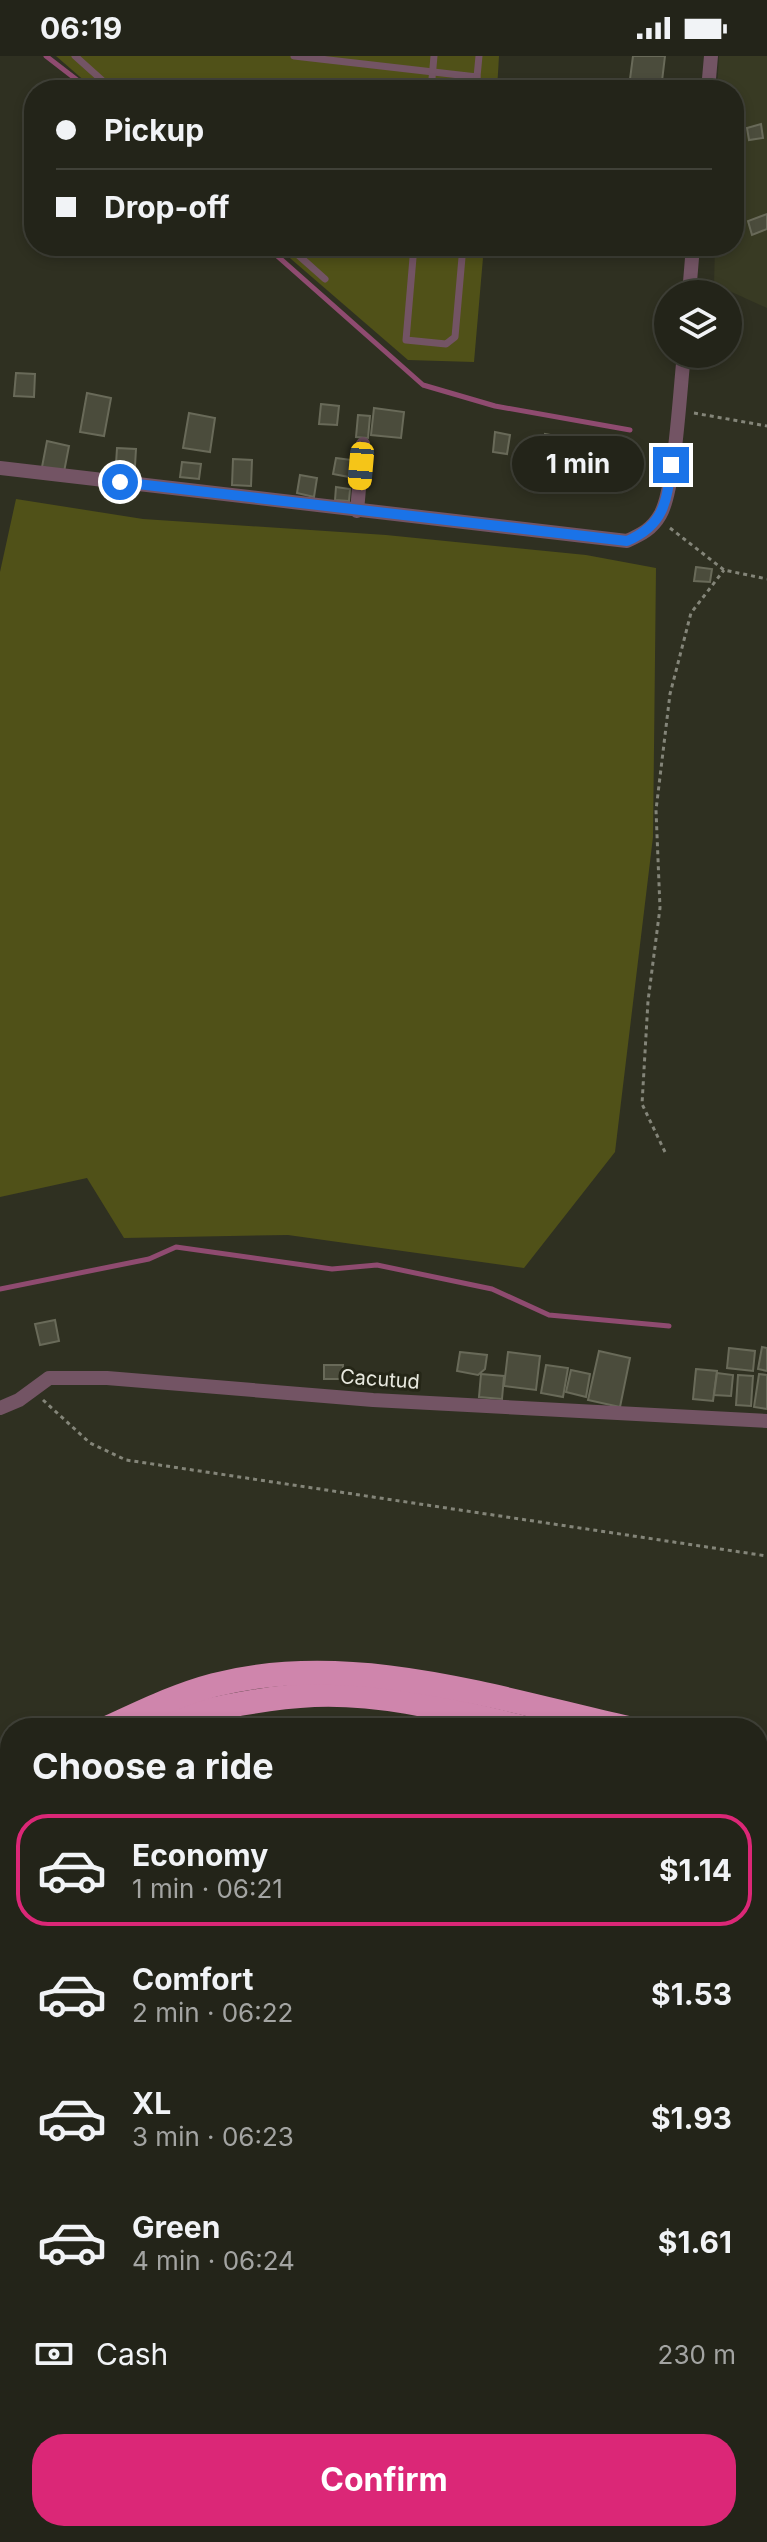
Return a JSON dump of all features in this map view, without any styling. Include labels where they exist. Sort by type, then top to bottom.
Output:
[{"type":"highway","points":[[129,1718],[216,1684],[317,1672],[427,1684],[582,1718]]},
{"type":"highway","points":[[173,1718],[247,1702],[316,1695],[406,1702],[480,1718]]},
{"type":"street","points":[[709,80],[711,56]]},
{"type":"street","points":[[690,280],[692,256]]},
{"type":"street","points":[[0,468],[627,541],[647,532],[657,519],[668,491],[683,368]]},
{"type":"street","points":[[357,511],[363,444]]},
{"type":"street","name":"Cacutud","points":[[0,1408],[19,1400],[31,1387],[49,1378],[107,1378],[373,1400],[767,1421]]},
{"type":"lane","points":[[75,56],[102,80]]},
{"type":"lane","points":[[294,56],[477,77]]},
{"type":"lane","points":[[432,80],[434,56]]},
{"type":"lane","points":[[477,80],[479,56]]},
{"type":"lane","points":[[299,256],[325,279]]},
{"type":"lane","points":[[413,256],[406,340],[446,344],[455,337],[462,256]]},
{"type":"path","points":[[679,409],[767,426]]},
{"type":"path","points":[[657,519],[724,570],[767,579]]},
{"type":"path","points":[[665,1152],[642,1104],[648,1001],[660,908],[656,810],[670,694],[691,613],[724,570]]},
{"type":"path","points":[[31,1387],[90,1443],[126,1460],[767,1556]]},
{"type":"shaded area","points":[[56,56],[499,56],[498,80],[84,80]]},
{"type":"shaded area","points":[[719,56],[767,56],[767,308],[742,297],[742,280],[714,280],[715,256],[744,256],[744,80],[718,80]]},
{"type":"shaded area","points":[[288,256],[483,256],[474,362],[408,360]]},
{"type":"shaded area","points":[[16,499],[143,519],[386,535],[586,555],[656,568],[653,837],[615,1152],[524,1268],[288,1235],[124,1238],[87,1178],[0,1197],[0,572]]},
{"type":"building","points":[[633,56],[665,56],[662,80],[630,79]]},
{"type":"building","points":[[761,124],[763,138],[749,140],[747,128]]},
{"type":"building","points":[[767,214],[767,229],[752,235],[748,221]]},
{"type":"building","points":[[16,373],[35,374],[34,397],[14,396]]},
{"type":"building","points":[[87,393],[111,398],[104,436],[80,432]]},
{"type":"building","points":[[321,404],[339,406],[337,425],[319,424]]},
{"type":"building","points":[[374,408],[404,412],[401,438],[371,435]]},
{"type":"building","points":[[189,413],[215,418],[210,452],[183,448]]},
{"type":"building","points":[[358,415],[370,416],[368,438],[356,437]]},
{"type":"building","points":[[495,432],[510,435],[507,454],[493,452]]},
{"type":"building","points":[[545,434],[562,437],[557,465],[540,462]]},
{"type":"building","points":[[47,441],[69,446],[64,472],[42,467]]},
{"type":"building","points":[[117,448],[136,449],[135,466],[116,464]]},
{"type":"building","points":[[336,458],[352,460],[349,477],[333,474]]},
{"type":"building","points":[[233,459],[252,460],[251,486],[232,485]]},
{"type":"building","points":[[182,462],[201,464],[199,479],[180,477]]},
{"type":"building","points":[[300,475],[317,478],[314,497],[297,493]]},
{"type":"building","points":[[336,487],[350,489],[349,501],[335,500]]},
{"type":"building","points":[[696,567],[712,569],[710,582],[694,581]]},
{"type":"building","points":[[55,1320],[59,1341],[40,1345],[35,1324]]},
{"type":"building","points":[[762,1347],[767,1348],[767,1371],[758,1369]]},
{"type":"building","points":[[729,1348],[755,1351],[753,1371],[727,1368]]},
{"type":"building","points":[[599,1351],[630,1358],[620,1407],[588,1400]]},
{"type":"building","points":[[460,1352],[487,1355],[485,1369],[478,1375],[457,1371]]},
{"type":"building","points":[[508,1352],[540,1356],[536,1390],[504,1386]]},
{"type":"building","points":[[324,1365],[343,1365],[342,1379],[324,1379]]},
{"type":"building","points":[[546,1365],[568,1368],[563,1397],[541,1393]]},
{"type":"building","points":[[696,1369],[717,1371],[713,1401],[693,1399]]},
{"type":"building","points":[[571,1370],[590,1374],[586,1397],[566,1392]]},
{"type":"building","points":[[717,1373],[733,1375],[731,1396],[714,1395]]},
{"type":"building","points":[[481,1374],[504,1376],[502,1399],[479,1397]]},
{"type":"building","points":[[759,1374],[767,1375],[767,1409],[754,1407]]},
{"type":"building","points":[[738,1375],[753,1376],[751,1406],[736,1405]]},
{"type":"waterway","points":[[46,56],[77,80]]},
{"type":"waterway","points":[[277,256],[423,385],[495,406],[630,430]]},
{"type":"waterway","points":[[0,1289],[149,1259],[176,1247],[332,1269],[377,1265],[492,1289],[549,1315],[669,1326]]},
{"type":"route","points":[[120,482],[627,541],[647,532],[661,514],[671,465]]}]
